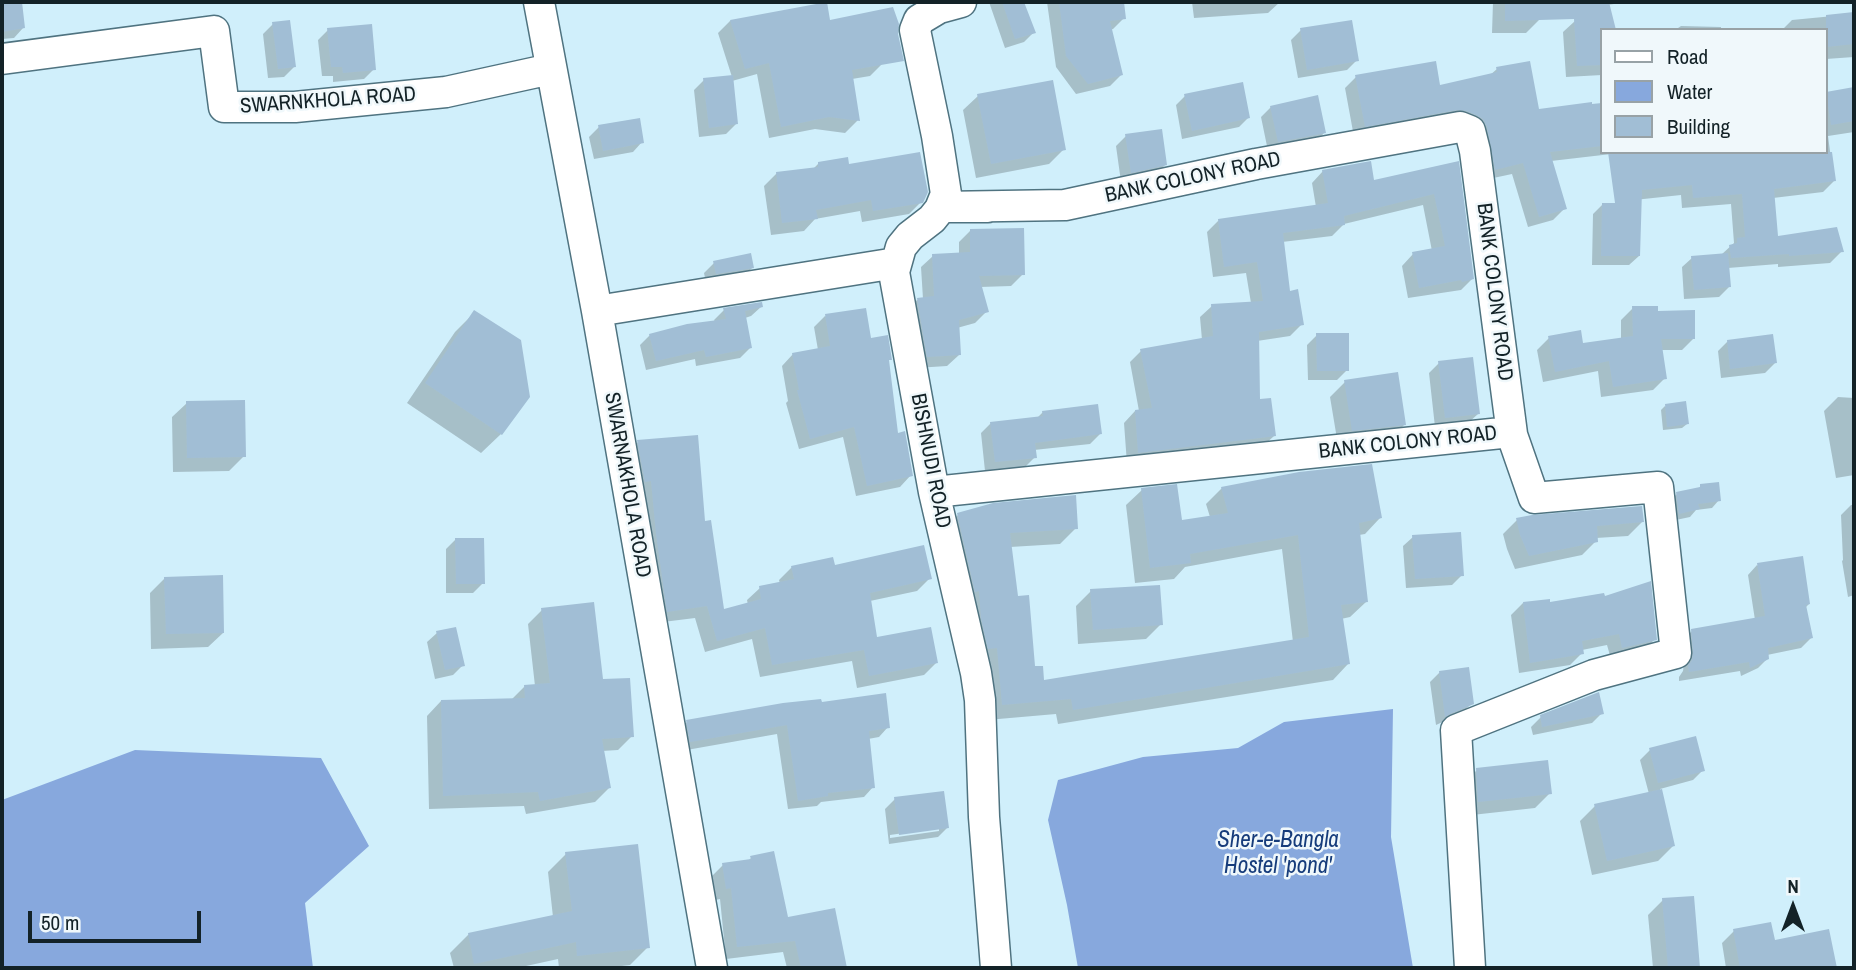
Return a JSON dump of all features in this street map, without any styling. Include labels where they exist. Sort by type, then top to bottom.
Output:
[{"type":"street","name":"SWARNAKHOLA ROAD","points":[[539,2],[597,311],[712,968]]},
{"type":"street","points":[[597,311],[896,263],[901,247],[910,236],[932,219],[946,194],[915,30],[919,20],[939,8],[961,2]]},
{"type":"street","name":"SWARNKHOLA ROAD","points":[[2,60],[214,31],[224,107],[295,107],[446,92],[551,69]]},
{"type":"street","name":"BANK COLONY ROAD","points":[[941,207],[1065,205],[1256,164],[1460,127],[1470,131],[1475,151],[1512,434],[1534,498],[1658,487],[1676,653],[1594,675],[1455,730],[1470,968]]},
{"type":"street","points":[[941,207],[988,206]]},
{"type":"street","name":"BISHNUDI ROAD","points":[[896,263],[894,272],[934,492],[980,700],[984,817],[996,968]]},
{"type":"street","name":"BANK COLONY ROAD","points":[[934,492],[1512,434]]},
{"type":"water","name":"Sher-e-Bangla Hostel 'pond'","points":[[1393,709],[1391,837],[1413,968],[1078,968],[1048,820],[1058,780],[1143,757],[1238,748],[1284,722]]},
{"type":"water","points":[[135,750],[321,758],[369,846],[305,903],[313,968],[2,968],[2,800]]},
{"type":"building","points":[[2,2],[22,2],[25,28],[2,32]]},
{"type":"building","points":[[827,2],[830,20],[893,7],[899,24],[898,34],[904,61],[852,70],[860,121],[829,117],[781,127],[769,63],[745,69],[730,20]]},
{"type":"building","points":[[1002,2],[1024,2],[1036,33],[1015,39]]},
{"type":"building","points":[[1059,2],[1124,2],[1126,19],[1110,21],[1123,75],[1088,84],[1066,56]]},
{"type":"building","points":[[1505,2],[1609,2],[1616,28],[1601,28],[1601,65],[1577,66],[1574,19],[1505,21]]},
{"type":"building","points":[[1854,12],[1854,44],[1828,47],[1826,15]]},
{"type":"building","points":[[290,20],[296,67],[278,69],[272,22]]},
{"type":"building","points":[[1352,20],[1359,61],[1307,70],[1300,28]]},
{"type":"building","points":[[372,24],[376,70],[343,73],[342,67],[331,67],[327,28]]},
{"type":"building","points":[[1436,61],[1440,85],[1497,72],[1496,67],[1530,61],[1539,109],[1601,103],[1601,146],[1550,152],[1567,209],[1539,217],[1523,163],[1495,170],[1483,119],[1457,110],[1365,127],[1355,75]]},
{"type":"building","points":[[733,75],[738,124],[709,128],[703,78]]},
{"type":"building","points":[[1053,80],[1066,150],[991,164],[977,94]]},
{"type":"building","points":[[1243,82],[1250,118],[1192,131],[1184,94]]},
{"type":"building","points":[[1854,87],[1854,121],[1831,125],[1828,92]]},
{"type":"building","points":[[1318,95],[1326,133],[1278,142],[1270,106]]},
{"type":"building","points":[[640,118],[644,143],[603,151],[598,125]]},
{"type":"building","points":[[1162,129],[1167,165],[1131,173],[1125,134]]},
{"type":"building","points":[[920,152],[928,192],[923,203],[873,211],[871,200],[816,210],[818,219],[782,223],[776,172],[818,167],[818,162],[848,157],[849,164]]},
{"type":"building","points":[[1832,152],[1836,181],[1774,189],[1778,236],[1837,227],[1844,252],[1731,258],[1729,245],[1737,243],[1737,238],[1745,237],[1742,194],[1693,198],[1692,185],[1642,190],[1640,256],[1601,256],[1602,203],[1615,203],[1608,154]]},
{"type":"building","points":[[1371,161],[1374,180],[1459,161],[1474,279],[1419,288],[1412,252],[1445,246],[1434,194],[1344,216],[1345,225],[1283,233],[1290,291],[1298,289],[1304,325],[1259,332],[1260,399],[1271,398],[1276,436],[1138,453],[1135,410],[1152,408],[1140,349],[1213,336],[1211,304],[1263,301],[1257,262],[1224,267],[1218,219],[1328,203],[1322,170]]},
{"type":"building","points":[[1024,228],[1025,275],[979,276],[989,312],[959,320],[961,355],[927,357],[917,298],[934,296],[932,254],[970,252],[970,229]]},
{"type":"building","points":[[751,253],[754,268],[716,274],[713,261]]},
{"type":"building","points":[[1728,253],[1731,287],[1694,290],[1691,256]]},
{"type":"building","points":[[762,302],[763,307],[745,311],[752,348],[706,357],[704,350],[656,361],[649,334],[687,324],[726,319],[723,308]]},
{"type":"building","points":[[1632,306],[1658,306],[1658,311],[1695,310],[1695,339],[1661,339],[1667,379],[1613,387],[1609,361],[1555,372],[1548,336],[1581,330],[1583,343],[1633,336]]},
{"type":"building","points":[[866,308],[871,338],[888,335],[898,433],[905,431],[913,476],[867,486],[854,427],[810,439],[797,390],[792,353],[830,346],[825,314]]},
{"type":"building","points":[[474,310],[521,340],[530,397],[502,435],[425,383]]},
{"type":"building","points":[[1316,333],[1349,333],[1349,371],[1317,371]]},
{"type":"building","points":[[1773,334],[1777,363],[1730,369],[1727,340]]},
{"type":"building","points":[[1473,357],[1480,414],[1445,418],[1438,361]]},
{"type":"building","points":[[1398,372],[1406,425],[1352,431],[1344,380]]},
{"type":"building","points":[[245,400],[246,457],[187,458],[186,401]]},
{"type":"building","points":[[1686,401],[1689,424],[1667,427],[1665,404]]},
{"type":"building","points":[[1098,404],[1102,434],[1035,443],[1037,458],[995,462],[990,422],[1043,416],[1042,411]]},
{"type":"building","points":[[698,435],[705,521],[711,520],[724,609],[761,599],[759,586],[794,579],[791,566],[833,557],[835,565],[924,545],[932,579],[870,593],[877,637],[931,627],[938,663],[869,676],[864,650],[772,665],[765,628],[717,641],[707,606],[667,612],[651,481],[645,482],[637,440]]},
{"type":"building","points":[[1372,464],[1382,518],[1359,523],[1368,602],[1341,605],[1350,664],[1073,710],[1071,699],[1002,705],[997,648],[988,649],[981,618],[979,591],[975,592],[957,513],[993,503],[1076,495],[1078,529],[1010,533],[1018,596],[1029,595],[1035,666],[1043,666],[1044,680],[1309,637],[1298,535],[1190,554],[1191,563],[1150,568],[1141,488],[1177,484],[1182,520],[1228,513],[1221,487],[1299,472]]},
{"type":"building","points":[[1719,482],[1721,501],[1698,504],[1700,509],[1679,514],[1676,492],[1700,487],[1700,484]]},
{"type":"building","points":[[1642,506],[1644,522],[1597,526],[1598,542],[1529,556],[1516,518],[1532,515]]},
{"type":"building","points":[[1461,532],[1464,576],[1415,579],[1412,535]]},
{"type":"building","points":[[455,538],[484,538],[485,584],[456,584]]},
{"type":"building","points":[[1803,556],[1810,604],[1806,605],[1813,638],[1768,648],[1769,659],[1750,668],[1749,662],[1689,672],[1688,666],[1693,652],[1691,629],[1765,616],[1757,563]]},
{"type":"building","points":[[223,575],[224,633],[166,634],[164,577]]},
{"type":"building","points":[[1651,581],[1657,640],[1622,648],[1619,634],[1582,641],[1584,654],[1530,663],[1523,602],[1550,599],[1550,602],[1604,593],[1605,596]]},
{"type":"building","points":[[1160,585],[1163,625],[1093,630],[1090,589]]},
{"type":"building","points":[[594,602],[603,679],[630,678],[634,737],[602,739],[611,788],[540,801],[538,792],[443,796],[441,700],[525,698],[524,685],[550,683],[541,608]]},
{"type":"building","points":[[456,627],[465,666],[445,670],[436,631]]},
{"type":"building","points":[[1469,667],[1474,704],[1445,717],[1439,671]]},
{"type":"building","points":[[1599,692],[1604,714],[1542,727],[1540,715]]},
{"type":"building","points":[[886,693],[890,728],[869,731],[875,788],[828,793],[828,796],[798,801],[787,725],[690,742],[686,720],[783,703],[821,699],[822,702]]},
{"type":"building","points":[[1696,736],[1705,771],[1658,783],[1649,748]]},
{"type":"building","points":[[1548,760],[1552,794],[1478,802],[1476,768]]},
{"type":"building","points":[[1662,789],[1675,846],[1607,861],[1594,804]]},
{"type":"building","points":[[944,791],[949,828],[899,835],[894,797]]},
{"type":"building","points":[[638,844],[650,948],[577,956],[576,942],[474,964],[468,933],[572,911],[565,852]]},
{"type":"building","points":[[774,851],[788,917],[835,908],[847,968],[801,968],[795,941],[737,947],[731,888],[726,889],[722,863],[751,859],[750,856]]},
{"type":"building","points":[[1694,896],[1700,968],[1668,968],[1662,898]]},
{"type":"building","points":[[1771,922],[1775,940],[1829,929],[1837,968],[1740,968],[1733,929]]}]
